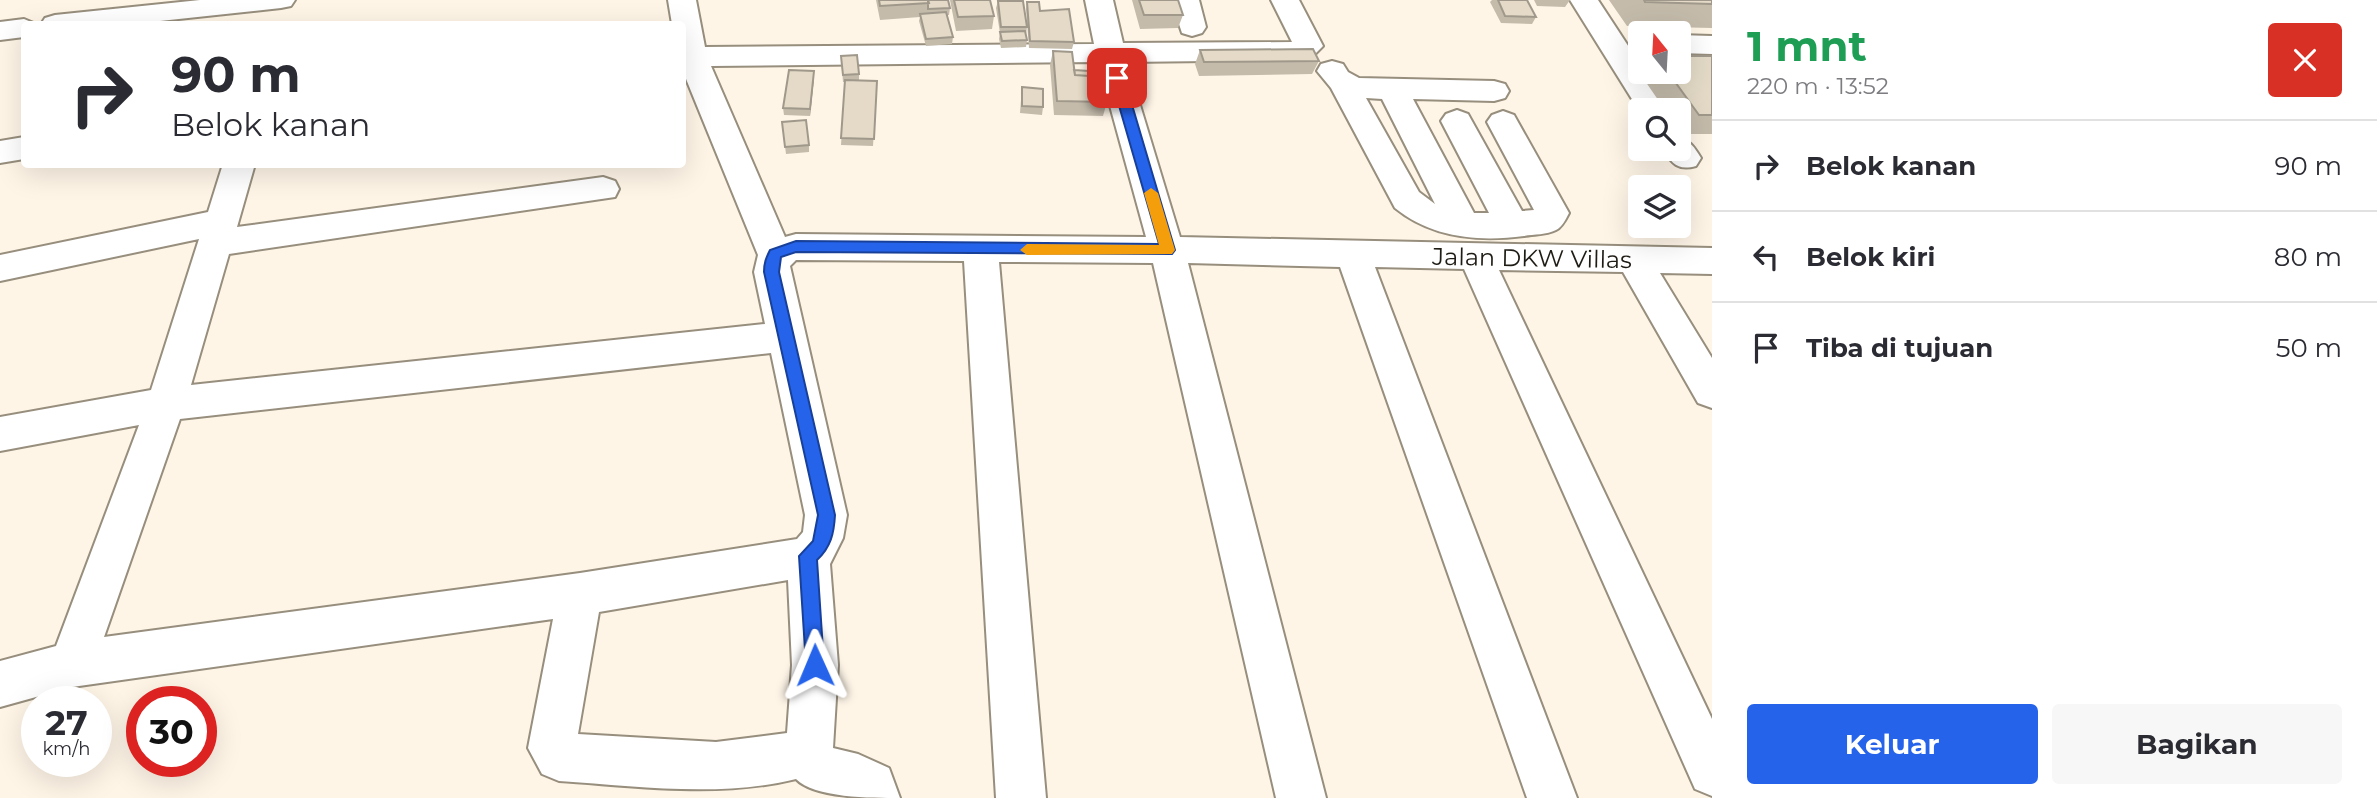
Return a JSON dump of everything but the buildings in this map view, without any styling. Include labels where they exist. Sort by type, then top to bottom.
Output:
[{"type":"street","points":[[83,21],[281,0]]},
{"type":"street","points":[[289,21],[298,0]]},
{"type":"street","points":[[682,0],[684,21]]},
{"type":"street","points":[[1099,0],[1110,53],[1167,250],[1301,798]]},
{"type":"street","points":[[0,684],[72,664],[580,594],[808,556],[820,546],[826,515],[772,272],[771,261],[775,254],[687,56],[1301,51],[1308,46],[1285,0]]},
{"type":"street","points":[[1298,0],[1337,79],[1343,85],[1407,200],[1420,213],[1469,241],[1513,226],[1546,221],[1552,213],[1503,122]]},
{"type":"street","points":[[1584,0],[1646,98]]},
{"type":"street","points":[[0,31],[21,28]]},
{"type":"street","points":[[1610,42],[1628,43]]},
{"type":"street","points":[[1691,44],[1712,45]]},
{"type":"street","points":[[1343,85],[1393,90],[1494,91]]},
{"type":"street","points":[[1393,90],[1469,241],[1712,772]]},
{"type":"street","points":[[1457,121],[1513,226]]},
{"type":"street","points":[[0,152],[21,148]]},
{"type":"street","points":[[72,664],[166,404],[238,168]]},
{"type":"street","points":[[0,268],[218,233],[603,189]]},
{"type":"street","name":"Jalan DKW Villas","points":[[775,254],[796,247],[1353,254],[1469,241],[1634,260],[1712,261]]},
{"type":"street","points":[[981,250],[1021,798]]},
{"type":"street","points":[[1353,254],[1552,798]]},
{"type":"street","points":[[1634,260],[1712,392]]},
{"type":"street","points":[[0,434],[166,404],[787,336]]},
{"type":"street","points":[[808,556],[815,665],[809,751],[814,765],[827,773],[863,779],[872,785],[876,798]]},
{"type":"street","points":[[580,594],[552,748],[559,757],[703,766],[778,761],[809,751]]},
{"type":"slow traffic","points":[[1027,250],[1167,250],[1151,193]]},
{"type":"route","points":[[815,665],[808,556],[820,546],[826,515],[771,261],[775,254],[796,247],[1167,250],[1117,78]]}]
